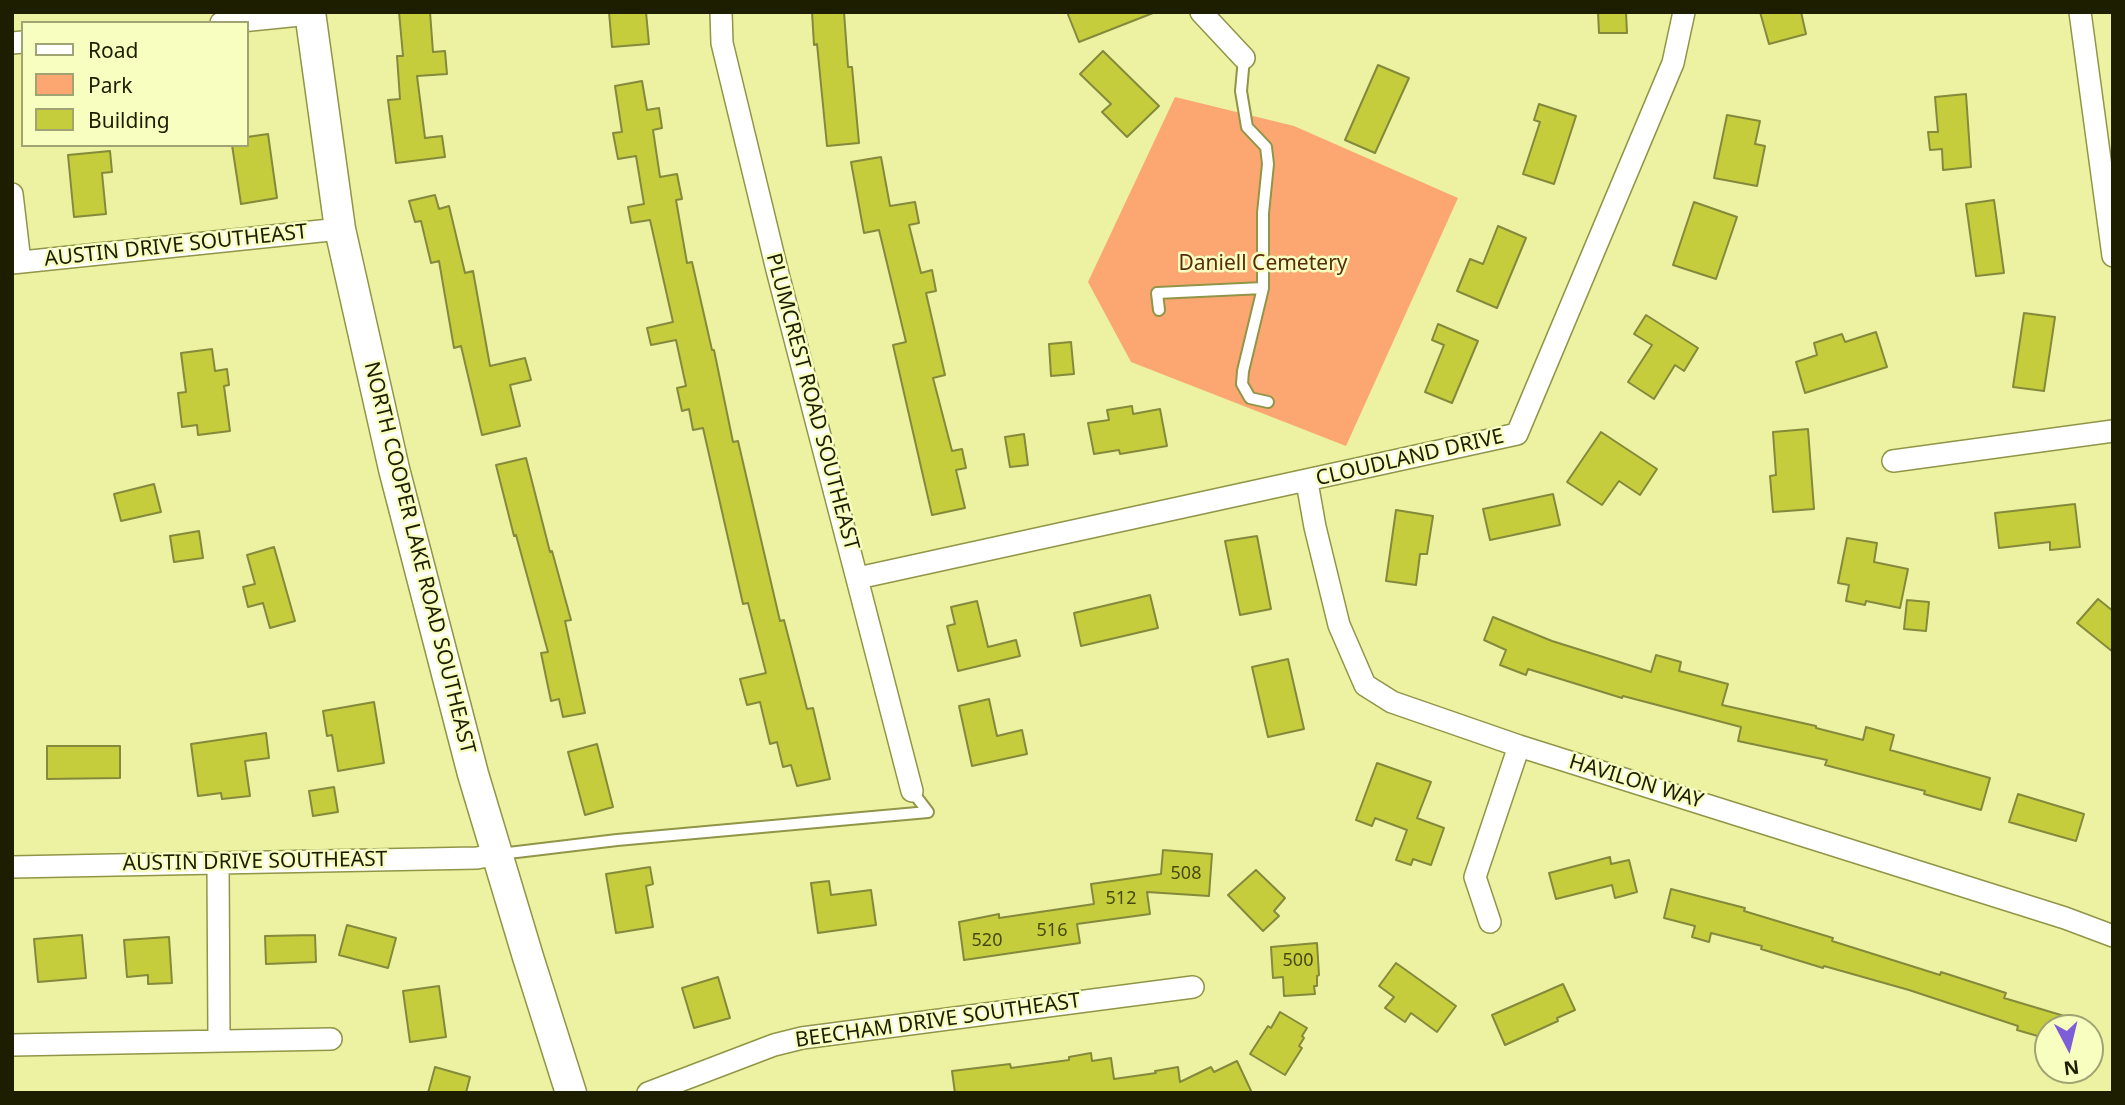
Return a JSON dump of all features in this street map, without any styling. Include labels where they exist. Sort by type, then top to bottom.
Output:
[{"type":"street","name":"PLUMCREST ROAD SOUTHEAST","points":[[721,12],[722,43],[774,257],[912,791]]},
{"type":"street","points":[[1202,12],[1244,58]]},
{"type":"street","name":"CLOUDLAND DRIVE","points":[[858,578],[1517,434],[1674,63],[1684,12]]},
{"type":"street","points":[[2080,12],[2112,244]]},
{"type":"street","points":[[239,21],[310,13]]},
{"type":"street","name":"NORTH COOPER LAKE ROAD SOUTHEAST","points":[[310,13],[340,229],[391,455],[473,774],[571,1093]]},
{"type":"street","points":[[12,194],[16,263]]},
{"type":"street","name":"AUSTIN DRIVE SOUTHEAST","points":[[16,263],[340,229]]},
{"type":"street","points":[[1893,461],[2113,431]]},
{"type":"street","name":"HAVILON WAY","points":[[1307,482],[1339,625],[1365,685],[1392,702],[1519,746],[2065,918],[2113,936]]},
{"type":"street","points":[[1490,922],[1475,877],[1519,746]]},
{"type":"street","name":"AUSTIN DRIVE SOUTHEAST","points":[[12,867],[477,858],[498,854]]},
{"type":"street","points":[[218,863],[219,1039]]},
{"type":"street","name":"BEECHAM DRIVE SOUTHEAST","points":[[648,1093],[774,1045],[802,1038],[1194,988]]},
{"type":"street","points":[[12,1045],[331,1038]]},
{"type":"lane","points":[[1244,58],[1241,91],[1247,127],[1266,147],[1268,164],[1263,213],[1263,288],[1242,384],[1250,398],[1268,402]]},
{"type":"lane","points":[[1159,310],[1157,293],[1263,288]]},
{"type":"lane","points":[[498,854],[617,840],[928,812],[912,791]]},
{"type":"green space","name":"Daniell Cemetery","points":[[1175,97],[1294,126],[1458,198],[1346,446],[1131,362],[1088,282]]},
{"type":"building","points":[[399,12],[430,12],[433,52],[445,51],[447,74],[417,76],[425,138],[442,136],[445,157],[396,163],[388,100],[400,99],[397,56],[403,56]]},
{"type":"building","points":[[609,12],[646,12],[649,44],[612,47]]},
{"type":"building","points":[[812,12],[844,12],[848,67],[852,67],[859,143],[827,146]]},
{"type":"building","points":[[1067,12],[1153,12],[1153,13],[1079,42]]},
{"type":"building","points":[[1598,12],[1626,12],[1627,33],[1599,33]]},
{"type":"building","points":[[1760,12],[1801,12],[1806,34],[1769,44]]},
{"type":"building","points":[[1103,51],[1159,106],[1127,137],[1102,112],[1111,104],[1080,74]]},
{"type":"building","points":[[1378,65],[1409,78],[1375,153],[1345,140]]},
{"type":"building","points":[[642,81],[647,110],[659,108],[662,128],[653,130],[660,177],[677,174],[682,199],[676,200],[687,263],[692,262],[733,442],[738,441],[780,621],[784,620],[807,709],[813,708],[830,779],[797,786],[791,765],[783,767],[777,742],[770,744],[760,702],[747,705],[740,679],[766,673],[748,603],[743,604],[703,428],[693,430],[689,409],[682,411],[677,388],[686,386],[676,340],[651,345],[647,328],[673,322],[650,220],[631,223],[628,207],[644,204],[636,156],[618,159],[613,133],[622,132],[615,86]]},
{"type":"building","points":[[1966,94],[1971,167],[1943,170],[1942,149],[1930,150],[1928,132],[1938,132],[1935,97]]},
{"type":"building","points":[[1539,104],[1576,116],[1554,184],[1523,174],[1540,122],[1534,120]]},
{"type":"building","points":[[1727,115],[1760,121],[1755,144],[1765,146],[1757,186],[1714,178]]},
{"type":"building","points":[[268,134],[277,198],[241,204],[232,147],[248,147],[248,137]]},
{"type":"building","points":[[110,151],[112,172],[102,173],[106,214],[74,217],[68,155]]},
{"type":"building","points":[[881,157],[890,206],[915,202],[919,223],[909,225],[921,273],[932,270],[936,291],[926,293],[945,375],[933,378],[952,451],[962,449],[966,468],[956,470],[965,508],[932,515],[893,345],[906,342],[879,230],[864,233],[851,162]]},
{"type":"building","points":[[435,195],[439,209],[449,206],[465,273],[473,271],[490,366],[525,358],[531,380],[510,385],[520,426],[482,435],[461,346],[454,348],[439,261],[431,263],[421,221],[415,222],[409,201]]},
{"type":"building","points":[[1994,200],[2004,273],[1976,276],[1966,204]]},
{"type":"building","points":[[1694,202],[1737,217],[1716,279],[1673,265]]},
{"type":"building","points":[[1498,226],[1526,238],[1497,308],[1457,291],[1470,259],[1483,264]]},
{"type":"building","points":[[2024,313],[2055,317],[2044,391],[2013,387]]},
{"type":"building","points":[[1646,315],[1698,348],[1684,371],[1675,365],[1654,399],[1628,382],[1652,345],[1634,334]]},
{"type":"building","points":[[1438,324],[1478,341],[1452,403],[1425,392],[1444,345],[1432,340]]},
{"type":"building","points":[[1876,332],[1887,367],[1805,393],[1796,362],[1817,355],[1814,343],[1842,334],[1845,342]]},
{"type":"building","points":[[1071,342],[1074,374],[1051,376],[1049,344]]},
{"type":"building","points":[[212,349],[215,371],[227,369],[229,385],[224,386],[230,431],[198,435],[197,425],[182,427],[178,393],[186,392],[181,353]]},
{"type":"building","points":[[1132,406],[1133,414],[1160,409],[1167,446],[1120,454],[1119,450],[1094,454],[1088,423],[1109,420],[1107,410]]},
{"type":"building","points":[[1808,429],[1814,509],[1773,512],[1770,476],[1776,475],[1773,432]]},
{"type":"building","points":[[1601,432],[1657,469],[1640,495],[1619,481],[1602,505],[1567,482]]},
{"type":"building","points":[[1024,434],[1028,465],[1010,467],[1005,437]]},
{"type":"building","points":[[526,458],[571,620],[565,621],[585,713],[563,717],[559,699],[551,701],[541,653],[548,652],[496,465]]},
{"type":"building","points":[[154,484],[161,512],[121,521],[114,494]]},
{"type":"building","points":[[1553,494],[1560,525],[1490,540],[1483,509]]},
{"type":"building","points":[[2075,504],[2080,547],[2050,550],[2050,542],[1999,548],[1995,513]]},
{"type":"building","points":[[1396,510],[1433,516],[1427,554],[1420,554],[1416,585],[1386,581]]},
{"type":"building","points":[[199,531],[203,558],[174,562],[170,536]]},
{"type":"building","points":[[1257,536],[1271,609],[1240,615],[1225,541]]},
{"type":"building","points":[[1847,538],[1877,543],[1874,562],[1908,569],[1900,608],[1866,601],[1865,605],[1846,601],[1849,585],[1838,583]]},
{"type":"building","points":[[274,547],[295,621],[270,628],[263,603],[248,607],[243,587],[255,584],[247,555]]},
{"type":"building","points":[[1150,595],[1158,628],[1081,646],[1074,613]]},
{"type":"building","points":[[2098,599],[2113,611],[2113,652],[2077,623]]},
{"type":"building","points":[[1907,600],[1929,602],[1926,631],[1904,629]]},
{"type":"building","points":[[977,601],[988,647],[1016,640],[1020,656],[958,671],[947,626],[955,624],[951,607]]},
{"type":"building","points":[[1493,617],[1552,641],[1651,672],[1656,655],[1681,662],[1679,671],[1728,684],[1722,705],[1816,726],[1863,740],[1866,727],[1894,735],[1890,750],[1990,778],[1981,810],[1924,794],[1925,791],[1825,765],[1827,760],[1738,741],[1741,727],[1623,696],[1622,698],[1528,669],[1526,675],[1500,665],[1506,650],[1484,640]]},
{"type":"building","points":[[1288,659],[1304,729],[1268,737],[1252,667]]},
{"type":"building","points":[[989,699],[997,736],[1022,730],[1027,754],[972,766],[959,706]]},
{"type":"building","points":[[374,702],[384,763],[338,771],[332,735],[327,736],[323,711]]},
{"type":"building","points":[[266,733],[269,758],[245,761],[250,796],[222,799],[221,793],[198,796],[191,744]]},
{"type":"building","points":[[597,744],[613,807],[585,815],[568,752]]},
{"type":"building","points":[[47,746],[120,746],[120,778],[47,779]]},
{"type":"building","points":[[1377,763],[1431,782],[1417,818],[1444,828],[1431,865],[1413,859],[1411,865],[1396,860],[1407,830],[1375,818],[1372,826],[1356,820]]},
{"type":"building","points":[[334,787],[338,812],[313,816],[309,791]]},
{"type":"building","points":[[2018,794],[2084,814],[2076,841],[2009,822]]},
{"type":"building","points":[[1163,850],[1212,854],[1209,896],[1147,892],[1150,914],[1077,924],[1080,943],[964,960],[959,922],[999,914],[999,918],[1094,904],[1091,884],[1161,874]]},
{"type":"building","points":[[1610,857],[1611,864],[1629,860],[1637,892],[1615,898],[1612,885],[1556,899],[1549,873]]},
{"type":"building","points":[[650,867],[653,884],[646,886],[653,927],[616,933],[606,874]]},
{"type":"building","points":[[1256,870],[1285,898],[1274,911],[1279,916],[1263,931],[1228,895]]},
{"type":"building","points":[[829,881],[831,895],[871,890],[876,925],[818,933],[811,883]]},
{"type":"building","points":[[1671,889],[1745,908],[1744,911],[1833,938],[1832,941],[2006,993],[2004,998],[2058,1014],[2034,1014],[2034,1035],[2017,1030],[2018,1026],[1909,990],[1824,966],[1823,968],[1761,949],[1762,946],[1711,933],[1709,942],[1692,937],[1695,926],[1664,918]]},
{"type":"building","points":[[347,925],[396,938],[388,968],[339,955]]},
{"type":"building","points":[[82,935],[86,978],[38,982],[34,939]]},
{"type":"building","points":[[315,935],[316,962],[266,964],[265,936]]},
{"type":"building","points":[[169,937],[172,983],[148,984],[148,975],[127,977],[124,940]]},
{"type":"building","points":[[1317,943],[1319,975],[1317,986],[1314,986],[1315,994],[1284,996],[1283,977],[1273,978],[1271,947]]},
{"type":"building","points":[[1396,963],[1456,1006],[1437,1032],[1411,1013],[1405,1022],[1385,1008],[1394,997],[1379,986]]},
{"type":"building","points":[[718,977],[730,1018],[694,1028],[682,988]]},
{"type":"building","points":[[1563,984],[1575,1010],[1557,1018],[1558,1021],[1505,1045],[1492,1015]]},
{"type":"building","points":[[439,986],[446,1037],[410,1042],[403,991]]},
{"type":"building","points":[[1280,1012],[1307,1028],[1299,1046],[1302,1048],[1285,1075],[1250,1054]]},
{"type":"building","points":[[1091,1053],[1092,1061],[1111,1058],[1114,1079],[1178,1067],[1180,1082],[1211,1067],[1214,1072],[1237,1061],[1252,1093],[955,1093],[952,1071],[1010,1064],[1011,1068],[1069,1060],[1069,1057]]},
{"type":"building","points":[[435,1067],[470,1077],[466,1093],[428,1093]]}]
